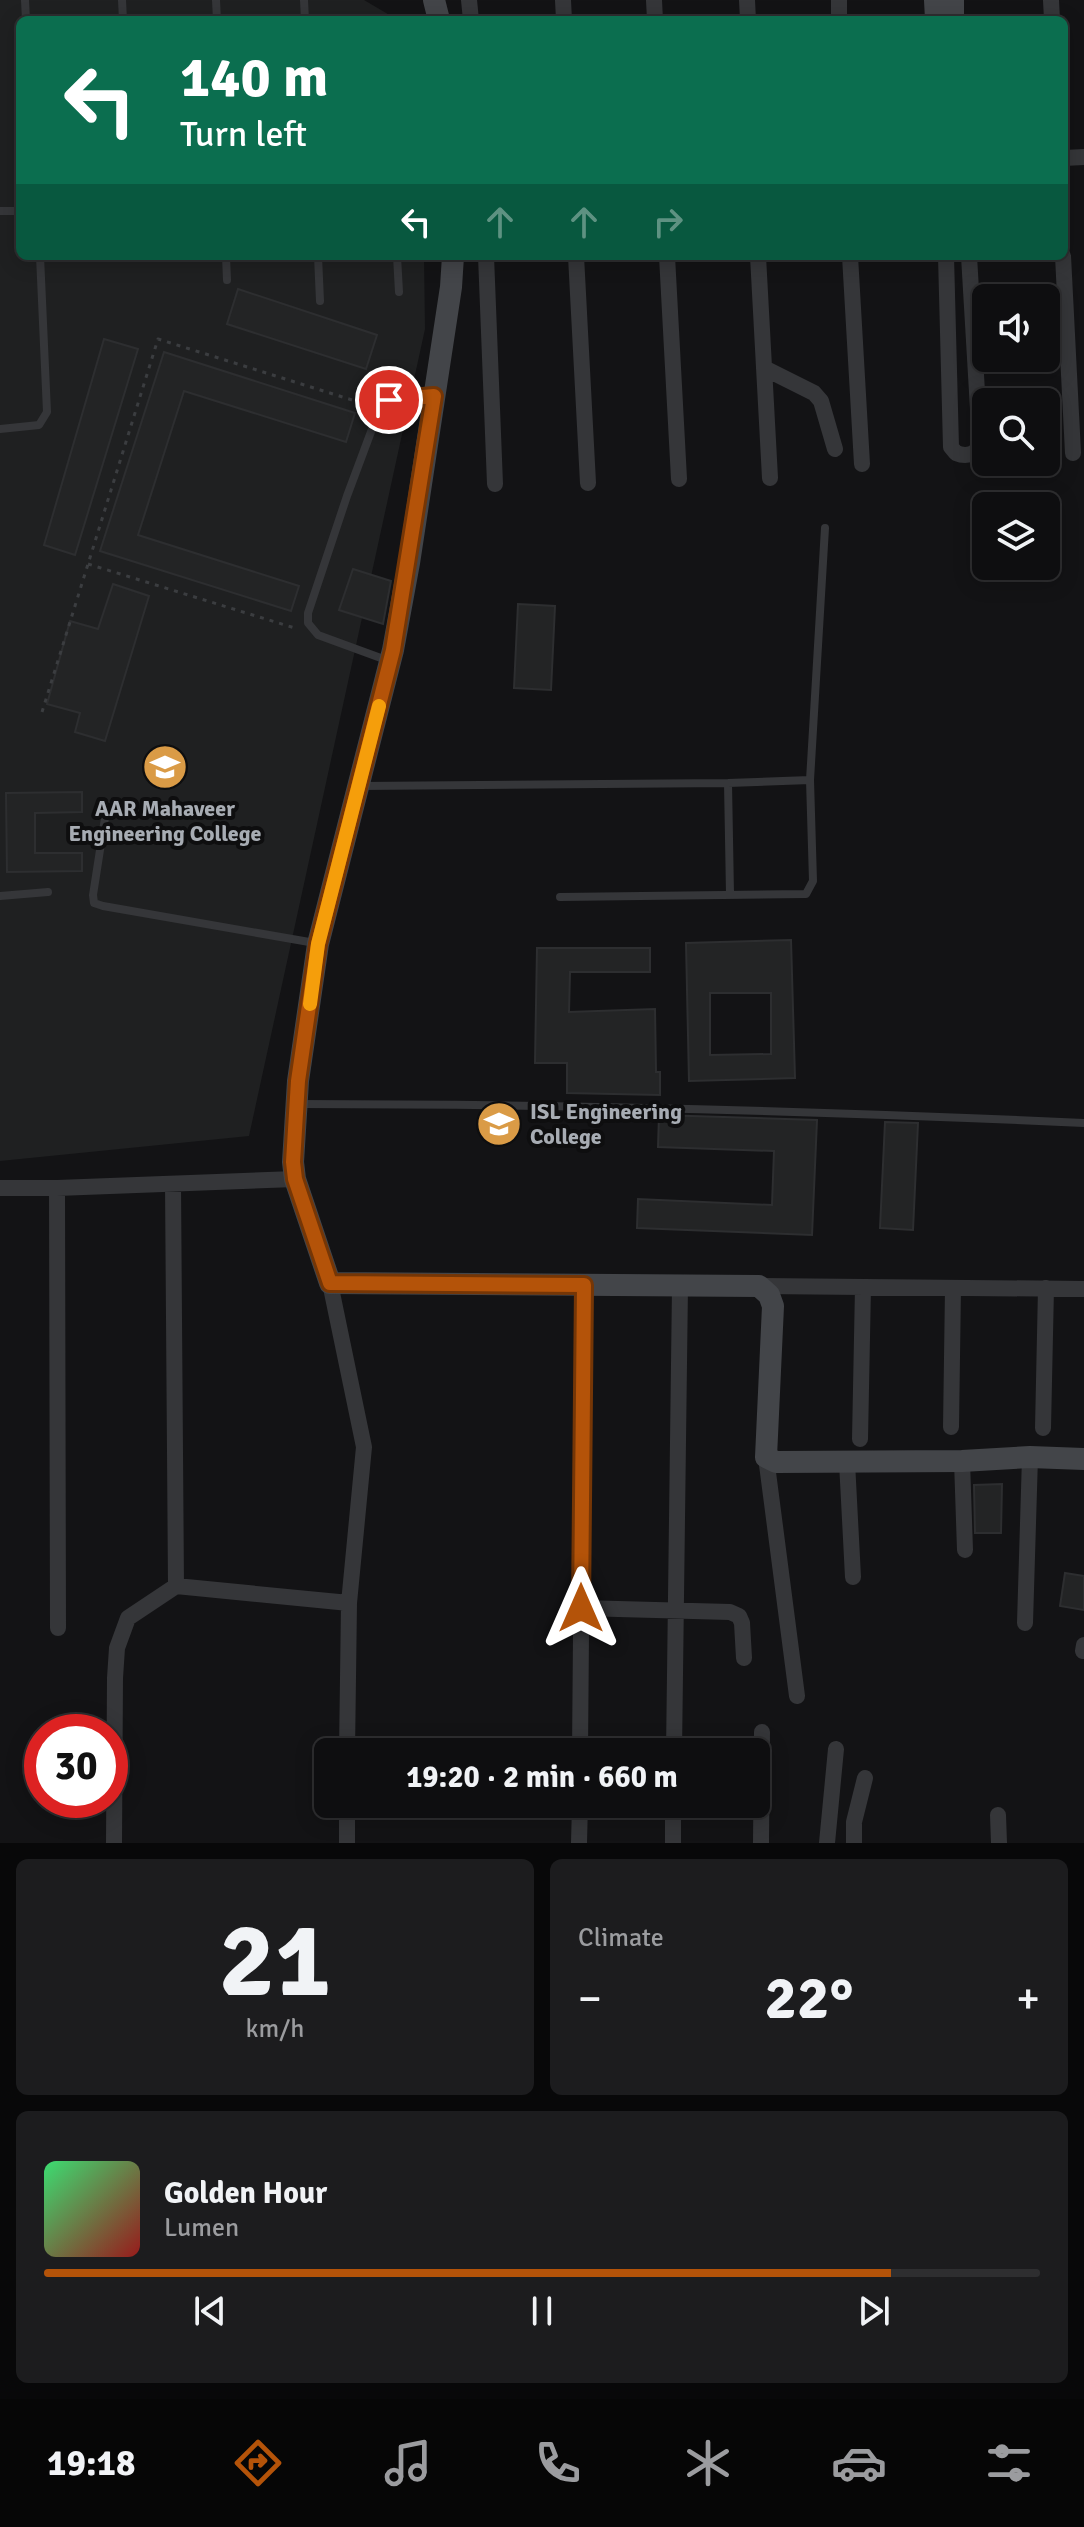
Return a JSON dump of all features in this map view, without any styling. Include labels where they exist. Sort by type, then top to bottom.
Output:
[{"type":"street","points":[[347,1738],[349,1603],[364,1447],[330,1283],[295,1179],[293,1162],[297,1104],[318,944],[390,661],[409,563],[453,260]]},
{"type":"street","points":[[486,260],[495,484]]},
{"type":"street","points":[[576,260],[588,483]]},
{"type":"street","points":[[667,260],[679,479]]},
{"type":"street","points":[[758,260],[770,478]]},
{"type":"street","points":[[850,260],[862,464]]},
{"type":"street","points":[[946,260],[951,447],[956,453],[970,455],[980,443],[969,260]]},
{"type":"street","points":[[1063,260],[1073,453]]},
{"type":"street","points":[[764,368],[814,393],[821,401],[835,449]]},
{"type":"street","points":[[0,1188],[295,1179]]},
{"type":"street","points":[[173,1184],[176,1586]]},
{"type":"street","points":[[57,1188],[58,1628]]},
{"type":"street","points":[[330,1283],[1084,1289]]},
{"type":"street","points":[[580,1738],[584,1285]]},
{"type":"street","points":[[674,1738],[680,1286]]},
{"type":"street","points":[[759,1286],[769,1295],[773,1306],[766,1457],[797,1696]]},
{"type":"street","points":[[860,1439],[863,1287]]},
{"type":"street","points":[[951,1427],[953,1288]]},
{"type":"street","points":[[1043,1428],[1046,1288]]},
{"type":"street","points":[[766,1457],[784,1463],[1030,1457],[1084,1459]]},
{"type":"street","points":[[1025,1623],[1030,1457]]},
{"type":"street","points":[[962,1461],[965,1550]]},
{"type":"street","points":[[847,1462],[853,1577]]},
{"type":"street","points":[[114,1843],[117,1648],[128,1618],[176,1586],[349,1603]]},
{"type":"street","points":[[581,1608],[730,1612],[739,1616],[742,1623],[744,1658]]},
{"type":"street","points":[[761,1843],[762,1732]]},
{"type":"street","points":[[827,1843],[836,1749]]},
{"type":"street","points":[[854,1843],[854,1822],[865,1778]]},
{"type":"street","points":[[998,1815],[999,1843]]},
{"type":"street","points":[[347,1818],[347,1843]]},
{"type":"street","points":[[579,1843],[580,1818]]},
{"type":"street","points":[[673,1818],[673,1843]]},
{"type":"lane","points":[[0,429],[33,428],[44,421],[47,412],[40,260]]},
{"type":"lane","points":[[226,260],[227,280]]},
{"type":"lane","points":[[318,260],[320,301]]},
{"type":"lane","points":[[397,260],[399,292]]},
{"type":"lane","points":[[390,661],[322,637],[312,631],[308,613],[383,402],[434,396]]},
{"type":"lane","points":[[560,897],[798,896],[806,894],[811,888],[810,780],[825,528]]},
{"type":"lane","points":[[360,786],[810,780]]},
{"type":"lane","points":[[728,783],[730,894]]},
{"type":"lane","points":[[107,805],[94,903],[318,944]]},
{"type":"lane","points":[[0,896],[48,892]]},
{"type":"lane","points":[[297,1104],[784,1110],[1084,1123]]},
{"type":"path","points":[[42,712],[158,339],[380,408]]},
{"type":"path","points":[[88,564],[322,637]]},
{"type":"shaded area","name":"AAR Mahaveer Engineering College","points":[[0,0],[364,0],[391,16],[16,16],[16,260],[424,260],[425,329],[249,1136],[0,1161]]},
{"type":"building","points":[[238,289],[377,335],[366,369],[227,324]]},
{"type":"building","points":[[104,339],[138,349],[75,555],[44,545]]},
{"type":"building","points":[[164,352],[355,413],[346,442],[184,391],[138,535],[299,586],[291,611],[100,551]]},
{"type":"building","points":[[353,569],[391,581],[383,624],[339,610]]},
{"type":"building","points":[[113,584],[149,596],[105,741],[75,732],[80,713],[47,704],[70,621],[98,629]]},
{"type":"building","points":[[518,604],[555,606],[551,690],[514,688]]},
{"type":"building","points":[[82,792],[82,812],[35,813],[35,853],[82,853],[82,871],[7,872],[6,793]]},
{"type":"building","points":[[791,940],[795,1078],[689,1081],[686,943]],"holes":[[[710,993],[771,993],[771,1054],[710,1055]]]},
{"type":"building","points":[[537,948],[650,948],[650,972],[570,972],[569,1012],[655,1009],[656,1072],[660,1072],[660,1095],[567,1093],[567,1063],[535,1063]]},
{"type":"building","points":[[659,1115],[817,1120],[812,1235],[637,1228],[638,1199],[772,1205],[774,1151],[658,1147]]},
{"type":"building","points":[[885,1122],[918,1123],[913,1230],[880,1228]]},
{"type":"building","points":[[1002,1484],[1001,1533],[975,1533],[974,1485]]},
{"type":"building","points":[[1065,1573],[1084,1576],[1084,1610],[1060,1606]]},
{"type":"slow traffic","points":[[310,1004],[318,944],[379,706]]},
{"type":"place","name":"AAR Mahaveer Engineering College","points":[[165,767]]},
{"type":"place","name":"ISL Engineering College","points":[[499,1124]]},
{"type":"route","points":[[389,400],[434,396],[393,650],[318,944],[298,1081],[293,1162],[295,1179],[330,1283],[584,1285],[581,1608]]}]
